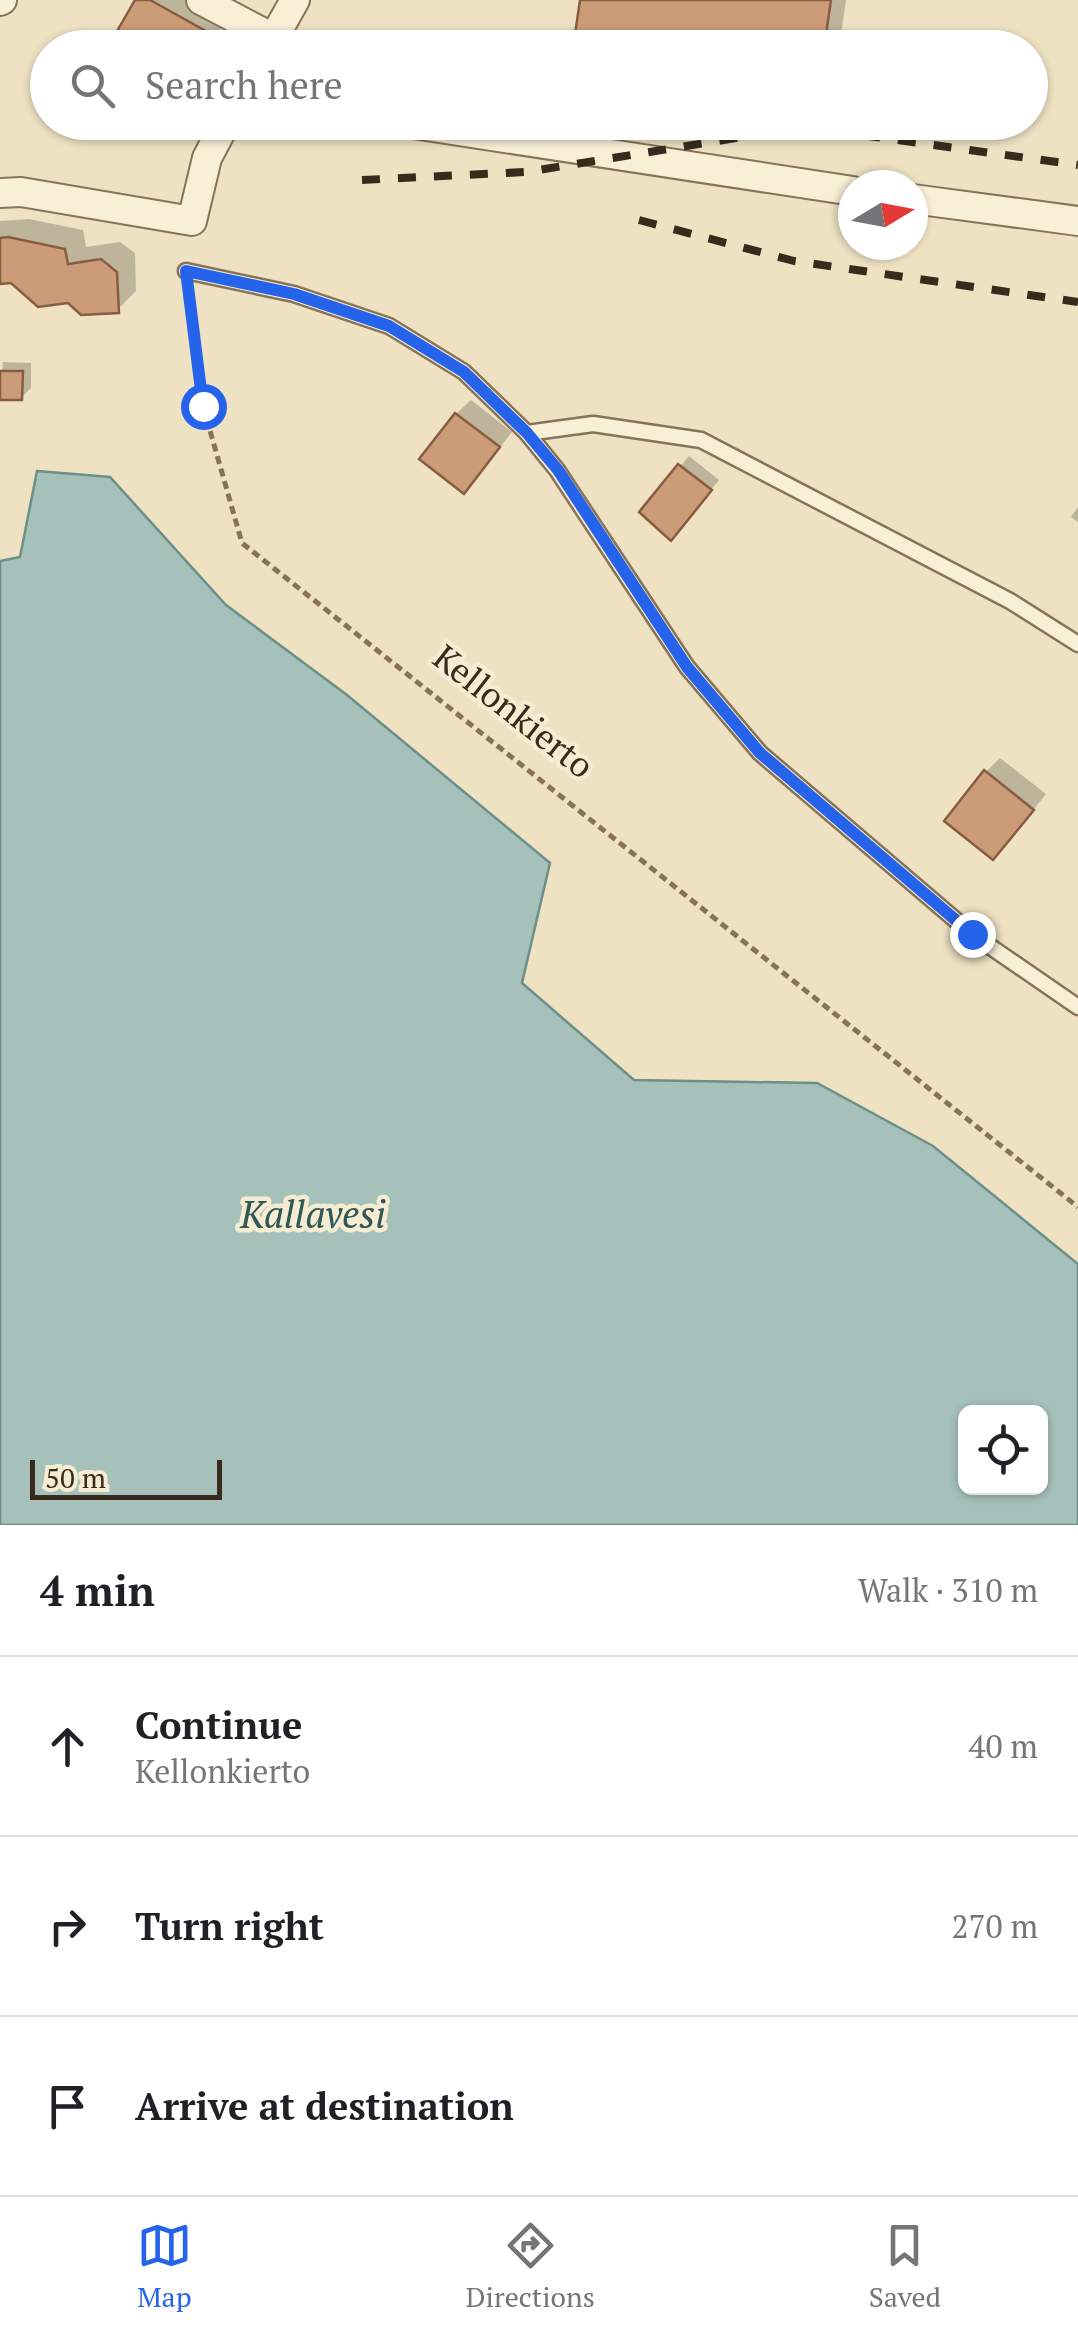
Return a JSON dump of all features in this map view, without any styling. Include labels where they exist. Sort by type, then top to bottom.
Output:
[{"type":"street","points":[[201,0],[250,30]]},
{"type":"street","points":[[278,30],[295,0]]},
{"type":"street","points":[[0,193],[21,192],[192,221],[207,158],[216,140]]},
{"type":"street","points":[[520,140],[838,188]]},
{"type":"street","points":[[928,201],[1078,221]]},
{"type":"lane","points":[[186,271],[294,294],[389,326],[464,372],[527,433],[558,470],[687,667],[760,753],[972,934],[1078,1007]]},
{"type":"lane","points":[[527,433],[593,424],[701,440],[1010,601],[1078,644]]},
{"type":"path","name":"Kellonkierto","points":[[186,271],[203,406],[242,543],[1078,1207]]},
{"type":"water","name":"Kallavesi","points":[[37,471],[110,477],[226,605],[347,695],[550,863],[522,983],[634,1080],[817,1083],[933,1146],[1078,1264],[1078,1525],[0,1525],[0,561],[20,557]]},
{"type":"building","points":[[135,0],[150,0],[204,30],[118,30]]},
{"type":"building","points":[[580,0],[831,0],[827,30],[576,30]]},
{"type":"building","points":[[0,238],[65,249],[68,264],[101,259],[117,272],[119,313],[81,315],[68,303],[38,307],[11,283],[0,284]]},
{"type":"building","points":[[0,371],[23,371],[22,400],[0,400]]},
{"type":"building","points":[[455,413],[500,447],[464,494],[419,459]]},
{"type":"building","points":[[678,464],[712,490],[671,541],[639,512]]},
{"type":"building","points":[[984,770],[1034,810],[993,860],[944,821]]},
{"type":"railway","points":[[362,180],[526,172],[724,140]]},
{"type":"railway","points":[[897,140],[1078,165]]},
{"type":"railway","points":[[639,220],[794,261],[1078,302]]},
{"type":"route","points":[[203,406],[186,271],[294,294],[389,326],[464,372],[527,433],[558,470],[687,667],[760,753],[972,934]]}]
